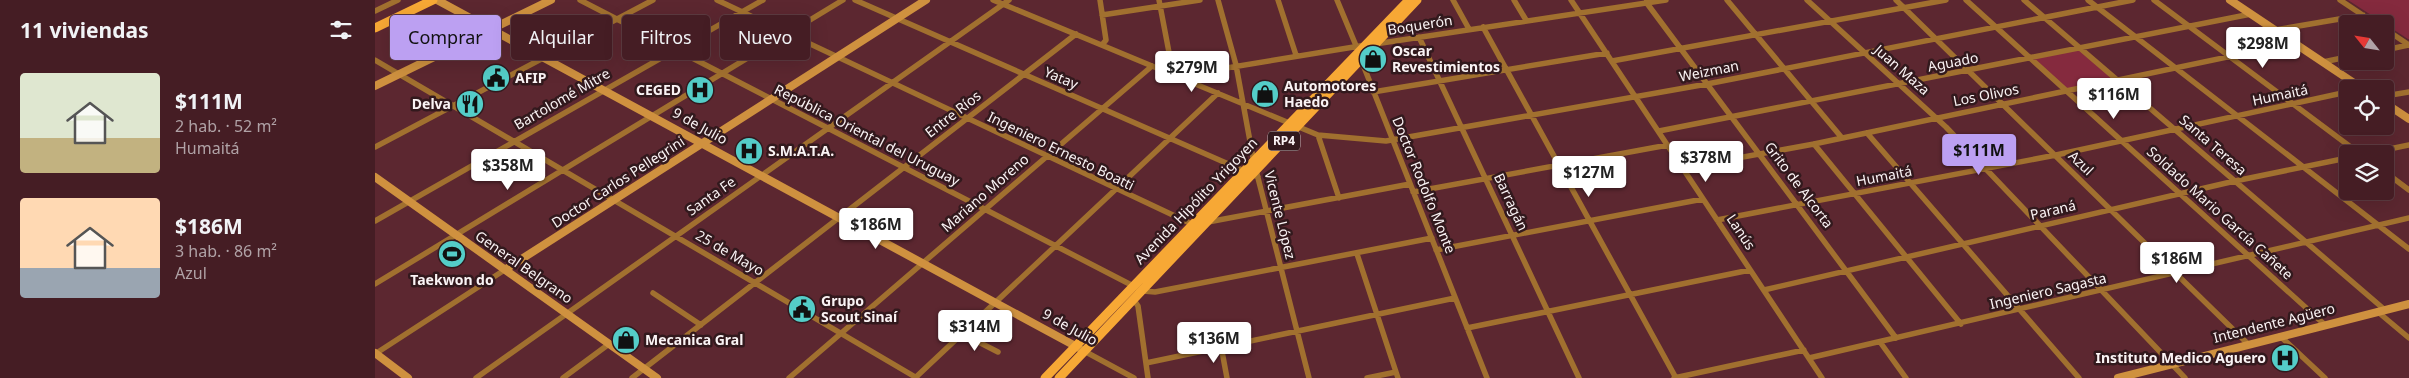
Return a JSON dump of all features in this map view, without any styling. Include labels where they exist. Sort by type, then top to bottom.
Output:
[{"type":"main road","points":[[375,28],[433,0]]},
{"type":"main road","name":"Avenida Hipólito Yrigoyen","points":[[1045,378],[1080,349],[1143,291],[1252,173],[1358,52],[1409,0]]},
{"type":"main road","name":"Avenida Hipólito Yrigoyen","points":[[1358,52],[1375,44],[1417,0]]},
{"type":"main road","name":"Avenida Hipólito Yrigoyen","points":[[1059,378],[1080,349],[1133,286],[1191,226],[1252,173],[1253,161],[1293,125]]},
{"type":"street","points":[[375,11],[398,0]]},
{"type":"street","name":"9 de Julio","points":[[437,0],[465,15]]},
{"type":"street","points":[[501,24],[551,0]]},
{"type":"street","name":"República Oriental del Uruguay","points":[[580,0],[622,22]]},
{"type":"street","points":[[612,22],[653,0]]},
{"type":"street","name":"Ingeniero Ernesto Boatti","points":[[717,0],[748,15]]},
{"type":"street","name":"Bartolomé Mitre","points":[[710,30],[763,0]]},
{"type":"street","points":[[810,19],[843,0]]},
{"type":"street","name":"Yatay","points":[[855,0],[1169,139],[1252,173]]},
{"type":"street","name":"Doctor Carlos Pellegrini","points":[[375,353],[926,0]]},
{"type":"street","name":"Weizman","points":[[993,0],[1318,135],[1329,138],[1393,140],[1707,84],[2133,0]]},
{"type":"street","name":"Santa Fe","points":[[476,378],[1009,0]]},
{"type":"street","points":[[1100,0],[1106,40],[1102,45]]},
{"type":"street","points":[[1102,15],[1159,3],[1200,0]]},
{"type":"street","name":"Vicente López","points":[[1218,0],[1236,65],[1253,161]]},
{"type":"street","points":[[1278,0],[1297,55]]},
{"type":"street","name":"Doctor Rodolfo Monte","points":[[1337,0],[1487,378]]},
{"type":"street","points":[[1453,0],[1469,30]]},
{"type":"street","points":[[1514,0],[1526,20]]},
{"type":"street","name":"Lanús","points":[[1571,0],[1822,378]]},
{"type":"street","name":"Boquerón","points":[[1366,44],[1483,28],[1646,1],[1666,0]]},
{"type":"street","points":[[1727,0],[1842,138]]},
{"type":"street","name":"Juan Maza","points":[[1807,0],[1829,22],[1937,118],[2185,378]]},
{"type":"street","name":"Azul","points":[[1896,0],[2248,344]]},
{"type":"street","points":[[1612,61],[1681,50],[1946,0]]},
{"type":"street","name":"Soldado Mario García Cañete","points":[[1966,0],[2324,324]]},
{"type":"street","name":"Santa Teresa","points":[[2023,0],[2307,242],[2409,338]]},
{"type":"street","points":[[2088,0],[2236,117],[2409,249]]},
{"type":"street","points":[[2154,0],[2348,145]]},
{"type":"street","points":[[2231,0],[2350,80]]},
{"type":"street","points":[[2340,0],[2363,15]]},
{"type":"street","name":"Grito de Alcorta","points":[[1646,1],[1896,338]]},
{"type":"street","points":[[1159,3],[1172,68],[1170,72]]},
{"type":"street","name":"Aguado","points":[[1659,131],[1733,118],[2029,57],[2251,14]]},
{"type":"street","points":[[2275,30],[2339,19]]},
{"type":"street","points":[[1483,28],[1675,378],[1804,350]]},
{"type":"street","name":"Entre Ríos","points":[[632,378],[1076,34]]},
{"type":"street","points":[[2394,36],[2409,45]]},
{"type":"street","name":"Barragán","points":[[1419,37],[1579,378]]},
{"type":"street","name":"Los Olivos","points":[[1683,168],[1814,144],[2294,43]]},
{"type":"street","name":"Ingeniero Ernesto Boatti","points":[[810,44],[1191,226]]},
{"type":"street","points":[[2394,48],[2409,45]]},
{"type":"street","points":[[1178,76],[1297,55],[1358,52]]},
{"type":"street","points":[[1373,92],[1607,53]]},
{"type":"street","points":[[2323,62],[2339,59]]},
{"type":"street","name":"25 de Mayo","points":[[375,60],[842,332],[916,378]]},
{"type":"street","points":[[375,86],[428,60]]},
{"type":"street","points":[[375,147],[540,60]]},
{"type":"street","name":"9 de Julio","points":[[548,60],[1135,378]]},
{"type":"street","name":"Bartolomé Mitre","points":[[375,221],[658,60]]},
{"type":"street","name":"República Oriental del Uruguay","points":[[695,60],[1143,291]]},
{"type":"street","points":[[375,284],[744,60]]},
{"type":"street","name":"Mariano Moreno","points":[[789,378],[1152,66]]},
{"type":"street","points":[[2394,94],[2409,92]]},
{"type":"street","points":[[916,378],[1218,93]]},
{"type":"street","name":"Humaitá","points":[[1717,220],[1799,206],[2055,155],[2295,105],[2339,94]]},
{"type":"street","points":[[2394,110],[2409,120]]},
{"type":"street","points":[[1867,133],[2079,378]]},
{"type":"street","points":[[1318,135],[1339,198]]},
{"type":"street","points":[[1814,144],[1961,324]]},
{"type":"street","points":[[2394,148],[2409,145]]},
{"type":"street","points":[[1413,192],[1668,146]]},
{"type":"street","name":"Paraná","points":[[1764,290],[2235,180],[2339,160]]},
{"type":"street","name":"Vicente López","points":[[1252,173],[1267,211],[1309,378]]},
{"type":"street","name":"General Belgrano","points":[[375,177],[657,378]]},
{"type":"street","points":[[2394,179],[2409,190]]},
{"type":"street","points":[[1191,226],[1409,184]]},
{"type":"street","points":[[1437,250],[1513,237],[1590,220],[1703,199]]},
{"type":"street","name":"Ingeniero Sagasta","points":[[1809,358],[2409,218]]},
{"type":"street","points":[[1143,291],[1155,292],[1431,238]]},
{"type":"street","points":[[1357,254],[1397,375],[1367,378]]},
{"type":"street","points":[[1467,328],[1750,270]]},
{"type":"street","points":[[653,293],[701,325]]},
{"type":"street","points":[[1146,362],[1455,298]]},
{"type":"street","points":[[1134,300],[1138,306],[1148,378]]},
{"type":"street","name":"Intendente Agüero","points":[[2117,378],[2409,304]]},
{"type":"street","points":[[963,334],[998,352]]},
{"type":"street","points":[[2280,336],[2325,378]]},
{"type":"street","points":[[1880,342],[1906,378]]},
{"type":"street","points":[[563,378],[609,344]]},
{"type":"street","points":[[1221,346],[1227,378]]},
{"type":"street","points":[[375,353],[408,378]]},
{"type":"shaded area","points":[[2348,0],[2409,0],[2409,39],[2394,30],[2394,15],[2371,15]]},
{"type":"shaded area","points":[[2079,48],[2116,79],[2067,91],[2029,57]]},
{"type":"place","name":"Oscar Revestimientos","points":[[1373,59]]},
{"type":"place","name":"AFIP","points":[[496,78]]},
{"type":"place","name":"CEGED","points":[[700,90]]},
{"type":"place","name":"Automotores Haedo","points":[[1265,94]]},
{"type":"place","name":"Delva","points":[[470,104]]},
{"type":"place","name":"S.M.A.T.A.","points":[[749,151]]},
{"type":"place","name":"Taekwon do","points":[[452,254]]},
{"type":"place","name":"Grupo Scout Sinaí","points":[[802,309]]},
{"type":"place","name":"Mecanica Gral","points":[[626,340]]},
{"type":"place","name":"Instituto Medico Aguero","points":[[2285,358]]}]
